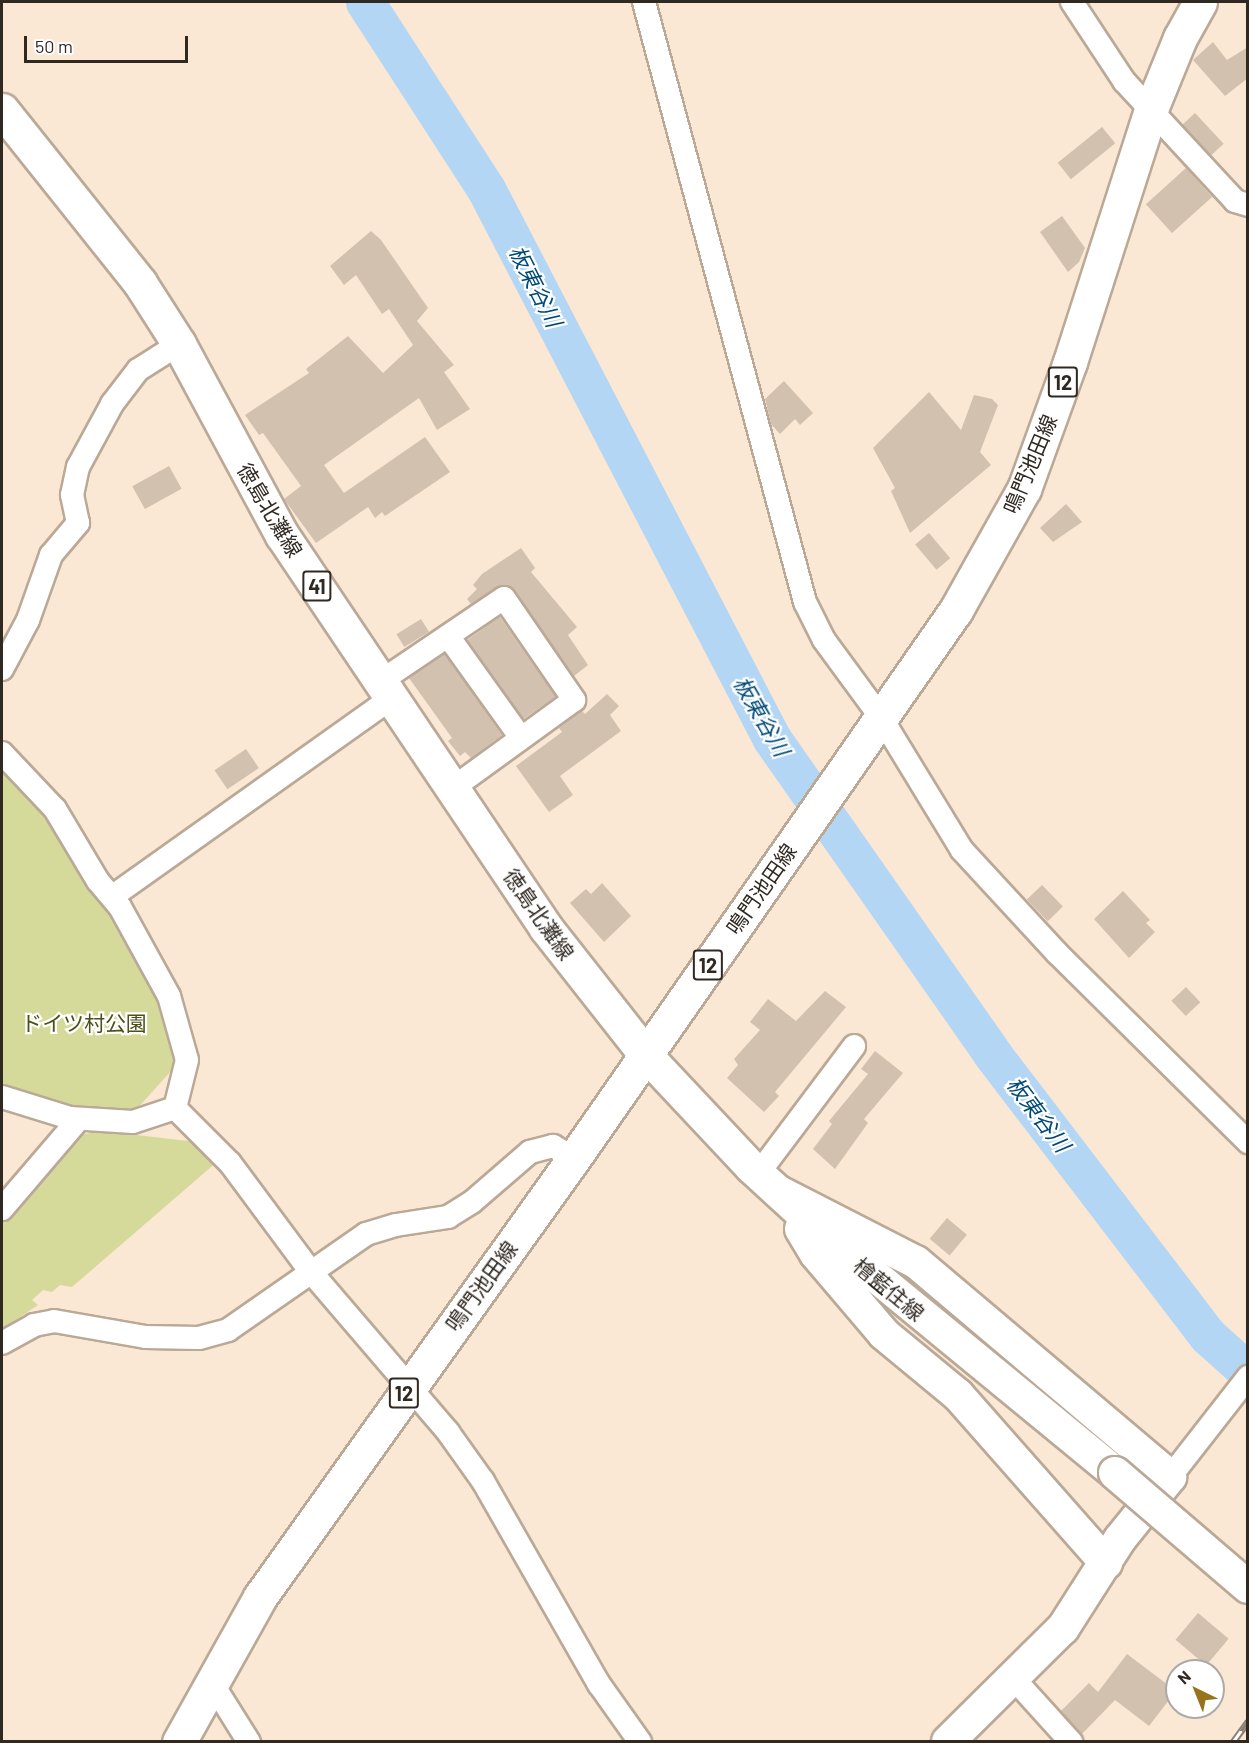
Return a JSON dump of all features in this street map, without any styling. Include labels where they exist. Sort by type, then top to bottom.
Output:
[{"type":"main road","name":"鳴門池田線","points":[[179,1742],[260,1597],[407,1387],[574,1158],[956,610],[1024,489],[1070,362],[1151,109],[1180,38],[1200,2]]},
{"type":"main road","name":"徳島北灘線","points":[[2,110],[140,283],[179,344],[282,535],[546,928],[646,1055]]},
{"type":"main road","name":"檜藍住線","points":[[646,1055],[769,1183],[890,1291],[1115,1473],[1248,1587]]},
{"type":"main road","points":[[769,1183],[916,1262],[1176,1469],[1106,1563],[1063,1628],[1015,1680],[948,1742]]},
{"type":"main road","points":[[769,1183],[816,1254],[884,1334],[958,1395],[1106,1563]]},
{"type":"street","points":[[644,2],[805,602],[824,640],[876,727],[962,850],[1073,969],[1248,1142]]},
{"type":"street","points":[[1072,2],[1112,65],[1235,201],[1248,205]]},
{"type":"street","points":[[2,669],[28,620],[51,555],[78,523],[72,495],[78,467],[112,404],[138,370],[179,344]]},
{"type":"street","points":[[113,896],[387,689],[448,636],[504,598],[574,700],[453,788]]},
{"type":"street","points":[[448,636],[521,738]]},
{"type":"street","points":[[2,753],[54,809],[98,880],[113,896],[178,1020],[188,1060],[175,1108]]},
{"type":"street","points":[[769,1183],[854,1046]]},
{"type":"street","points":[[2,1097],[79,1119],[133,1122],[175,1108]]},
{"type":"street","points":[[175,1108],[230,1163],[311,1272],[407,1387],[448,1432],[483,1481],[599,1684],[640,1742]]},
{"type":"street","points":[[2,1209],[79,1119]]},
{"type":"street","points":[[2,1343],[34,1325],[54,1321],[146,1337],[199,1338],[228,1330],[366,1234],[396,1225],[448,1217],[472,1202],[530,1152],[554,1146],[574,1158]]},
{"type":"street","points":[[1176,1469],[1248,1377]]},
{"type":"street","points":[[1015,1680],[1071,1742]]},
{"type":"street","points":[[212,1683],[249,1742]]},
{"type":"green space","name":"ドイツ村公園","points":[[2,764],[48,814],[154,978],[181,1060],[134,1112],[64,1105],[2,1084]]},
{"type":"green space","points":[[103,1131],[196,1142],[218,1161],[72,1287],[60,1285],[52,1292],[43,1290],[32,1300],[38,1305],[2,1329],[2,1217],[73,1136]]},
{"type":"building","points":[[1213,42],[1227,60],[1248,47],[1248,78],[1225,96],[1193,60]]},
{"type":"building","points":[[1195,113],[1224,144],[1211,155],[1183,125]]},
{"type":"building","points":[[1102,127],[1115,143],[1071,179],[1058,163]]},
{"type":"building","points":[[1186,168],[1212,197],[1172,233],[1146,204]]},
{"type":"building","points":[[1062,216],[1085,248],[1079,262],[1068,272],[1040,232]]},
{"type":"building","points":[[371,231],[381,240],[428,308],[417,321],[454,365],[444,372],[470,409],[437,430],[419,398],[324,465],[344,493],[425,437],[450,472],[385,516],[382,512],[375,518],[368,507],[316,543],[284,499],[301,486],[263,433],[259,435],[245,415],[309,373],[306,369],[348,336],[383,373],[413,345],[389,309],[382,314],[356,275],[344,285],[330,266]]},
{"type":"building","points":[[784,381],[813,413],[800,425],[795,419],[780,434],[771,424],[765,399]]},
{"type":"building","points":[[929,392],[961,430],[974,395],[992,399],[998,405],[980,452],[991,465],[910,533],[891,491],[895,488],[873,448]]},
{"type":"building","points":[[169,466],[182,489],[145,509],[132,486]]},
{"type":"building","points":[[1066,504],[1082,522],[1053,542],[1040,528]]},
{"type":"building","points":[[929,533],[950,558],[936,570],[915,545]]},
{"type":"building","points":[[521,548],[535,568],[531,572],[577,627],[568,635],[588,665],[574,676],[510,586],[497,587],[471,604],[467,599],[477,589],[473,585],[482,574]]},
{"type":"building","points":[[500,617],[556,696],[523,719],[467,640]]},
{"type":"building","points":[[421,619],[429,632],[404,647],[396,634]]},
{"type":"building","points":[[445,654],[502,735],[471,758],[465,752],[460,756],[448,741],[452,738],[409,678]]},
{"type":"building","points":[[607,694],[619,706],[610,715],[621,731],[560,776],[573,795],[549,812],[516,766],[562,732],[559,728],[582,711],[585,714]]},
{"type":"building","points":[[246,749],[259,768],[227,789],[214,770]]},
{"type":"building","points":[[602,883],[631,916],[604,942],[570,903],[586,889],[591,894]]},
{"type":"building","points":[[1042,885],[1063,907],[1048,921],[1027,900]]},
{"type":"building","points":[[1123,891],[1150,920],[1146,923],[1155,932],[1129,958],[1094,919]]},
{"type":"building","points":[[1186,987],[1200,1002],[1186,1016],[1171,1001]]},
{"type":"building","points":[[825,991],[846,1007],[775,1092],[779,1096],[764,1112],[727,1078],[738,1065],[734,1059],[760,1030],[750,1022],[768,999],[796,1021]]},
{"type":"building","points":[[875,1051],[903,1073],[864,1119],[868,1123],[835,1169],[813,1149],[832,1124],[829,1121],[868,1074],[861,1069]]},
{"type":"building","points":[[947,1218],[967,1235],[950,1255],[930,1239]]},
{"type":"building","points":[[1198,1613],[1229,1639],[1212,1659],[1198,1659],[1176,1640]]},
{"type":"building","points":[[1127,1654],[1165,1683],[1165,1705],[1149,1726],[1115,1700],[1082,1734],[1061,1711],[1089,1683],[1098,1692]]},
{"type":"waterway","name":"板東谷川","points":[[365,2],[486,189],[772,739],[993,1055],[1208,1336],[1248,1372]]},
{"type":"railway","points":[[1233,1742],[1248,1721]]}]
